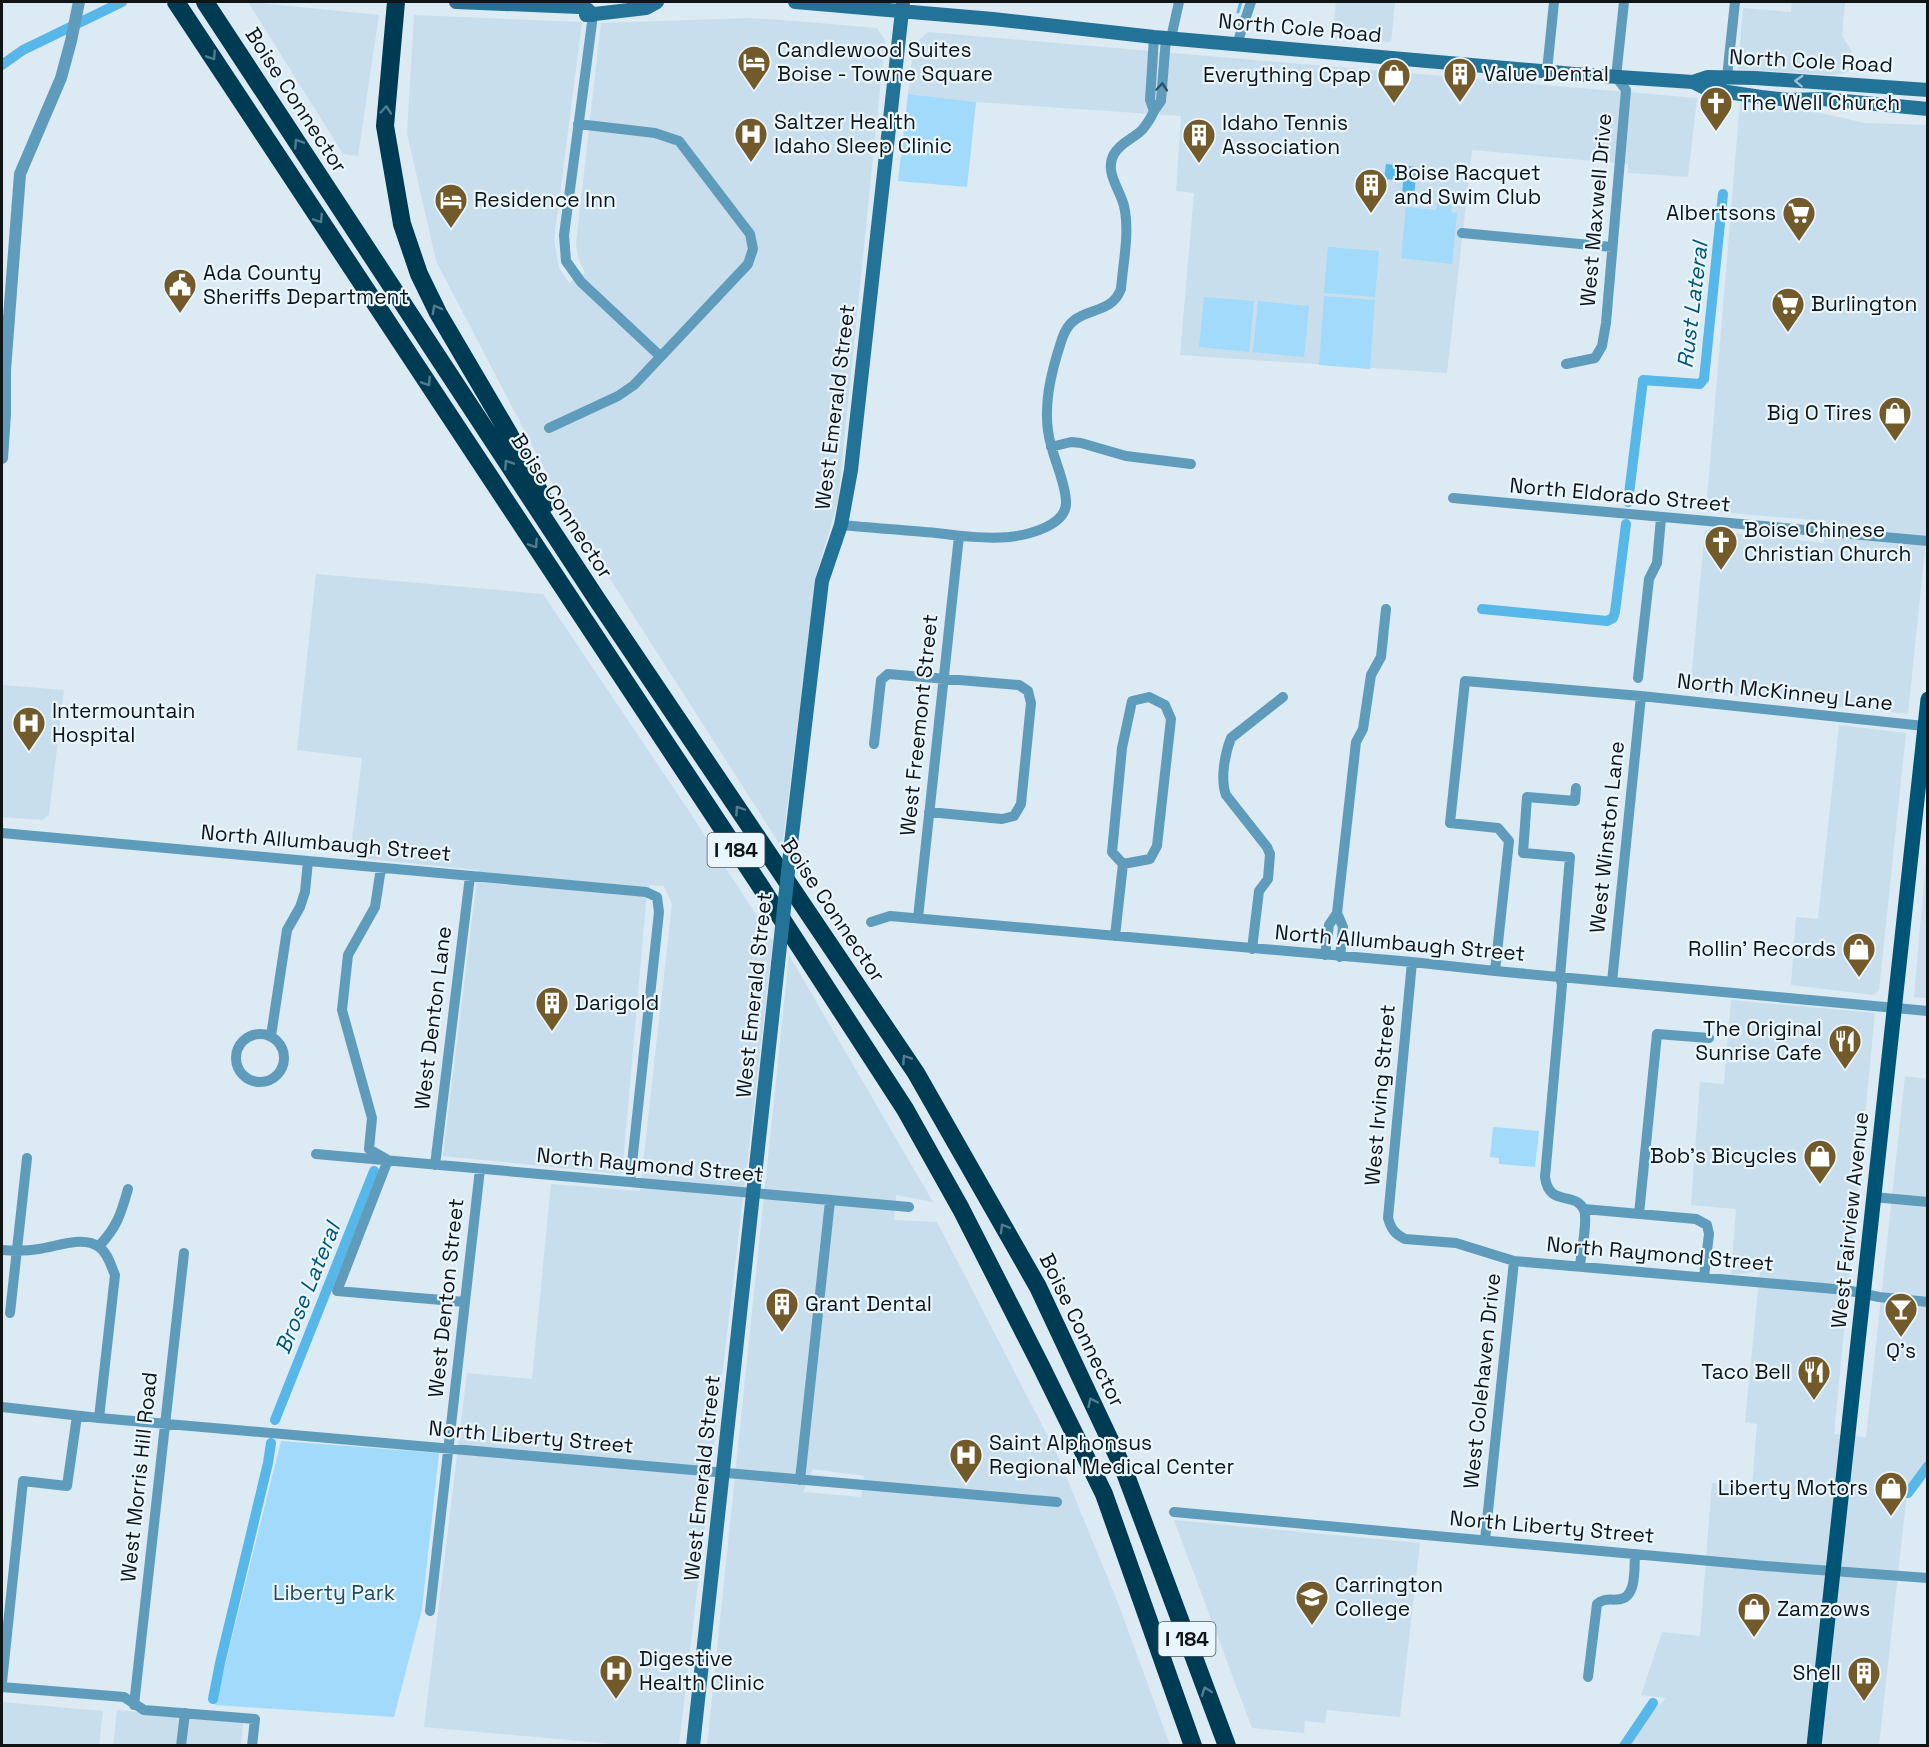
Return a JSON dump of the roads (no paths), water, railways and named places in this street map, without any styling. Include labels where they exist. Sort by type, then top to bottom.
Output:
[{"type":"highway","name":"Boise Connector","points":[[205,2],[598,601],[916,1073],[1038,1287],[1124,1470],[1227,1746]]},
{"type":"highway","points":[[396,2],[385,126],[402,224],[419,274],[438,313],[508,432],[598,601]]},
{"type":"highway","name":"Boise Connector","points":[[178,5],[753,874],[905,1109],[1012,1308],[1104,1494],[1193,1746]]},
{"type":"main road","points":[[456,2],[545,4],[553,14],[593,15],[646,8],[657,2]]},
{"type":"main road","points":[[593,15],[595,9],[599,7],[650,2]]},
{"type":"main road","name":"North Cole Road","points":[[795,2],[902,6],[1164,38],[1616,77],[1693,82],[1708,77],[1726,77],[1928,90]]},
{"type":"main road","name":"West Emerald Street","points":[[693,1746],[791,843],[822,581],[841,525],[851,470],[902,6]]},
{"type":"main road","name":"North Cole Road","points":[[1693,82],[1707,89],[1770,98],[1823,99],[1928,109]]},
{"type":"main road","name":"West Fairview Avenue","points":[[1814,1746],[1928,699]]},
{"type":"street","points":[[2,458],[5,414],[3,370],[20,174],[61,78],[79,2]]},
{"type":"street","points":[[841,525],[958,536],[1009,537],[1028,533],[1056,521],[1064,512],[1066,499],[1051,447],[1047,418],[1048,389],[1063,335],[1070,322],[1112,304],[1120,289],[1126,229],[1125,211],[1111,171],[1111,162],[1122,143],[1141,131],[1161,101],[1164,38],[1179,2]]},
{"type":"street","points":[[1237,44],[1251,2]]},
{"type":"street","points":[[1547,71],[1554,2]]},
{"type":"street","name":"West Maxwell Drive","points":[[1566,364],[1595,358],[1602,346],[1626,90],[1616,77],[1624,2]]},
{"type":"street","points":[[1726,77],[1735,2]]},
{"type":"street","points":[[593,15],[564,235],[566,261],[581,282],[660,356]]},
{"type":"street","points":[[549,428],[618,396],[633,385],[748,264],[753,249],[750,234],[679,141],[655,133],[578,124]]},
{"type":"street","points":[[1462,233],[1612,247]]},
{"type":"street","points":[[1051,447],[1071,442],[1081,443],[1126,456],[1191,464]]},
{"type":"street","name":"North Eldorado Street","points":[[1453,498],[1928,541]]},
{"type":"street","points":[[1638,678],[1649,579],[1657,563],[1661,518]]},
{"type":"street","name":"West Freemont Street","points":[[918,918],[958,536]]},
{"type":"street","points":[[1326,955],[1329,926],[1337,913],[1356,742],[1363,729],[1371,675],[1380,657],[1386,609]]},
{"type":"street","points":[[874,744],[881,680],[888,674],[1019,684],[1028,691],[1031,703],[1021,804],[1014,816],[1002,819],[929,812]]},
{"type":"street","name":"North McKinney Lane","points":[[1495,971],[1509,841],[1498,828],[1450,824],[1465,681],[1641,696],[1924,726]]},
{"type":"street","name":"West Winston Lane","points":[[1612,982],[1641,696]]},
{"type":"street","points":[[1115,936],[1123,864],[1112,852],[1122,748],[1132,701],[1149,697],[1165,705],[1171,719],[1157,846],[1150,859],[1123,864]]},
{"type":"street","points":[[1252,949],[1258,891],[1268,879],[1270,854],[1226,795],[1223,787],[1231,738],[1283,697]]},
{"type":"street","points":[[1576,788],[1575,801],[1527,797],[1523,853],[1570,857],[1560,977],[1562,985],[1545,1177],[1546,1185],[1554,1196],[1576,1201],[1584,1209],[1580,1266]]},
{"type":"street","name":"North Allumbaugh Street","points":[[2,833],[646,892],[657,897],[659,912],[630,1182]]},
{"type":"street","points":[[271,1036],[287,930],[300,907],[305,892],[308,861]]},
{"type":"street","points":[[381,868],[375,907],[348,955],[342,1010],[372,1118],[369,1149],[388,1160],[337,1291],[465,1302]]},
{"type":"street","name":"West Denton Lane","points":[[435,1165],[470,876]]},
{"type":"street","points":[[1337,913],[1342,927],[1340,957]]},
{"type":"street","name":"North Allumbaugh Street","points":[[871,922],[890,916],[918,918],[1928,1011]]},
{"type":"street","name":"West Irving Street","points":[[1393,1232],[1388,1218],[1412,962]]},
{"type":"street","points":[[263,1033],[271,1036],[282,1047],[284,1063],[275,1077],[268,1081],[252,1081],[245,1077],[236,1064],[237,1048],[247,1036],[263,1033]]},
{"type":"street","points":[[1639,1214],[1657,1034],[1709,1038]]},
{"type":"street","name":"North Raymond Street","points":[[316,1154],[909,1207]]},
{"type":"street","points":[[10,1312],[27,1158]]},
{"type":"street","name":"West Denton Street","points":[[430,1611],[480,1169]]},
{"type":"street","points":[[99,1246],[112,1233],[120,1218],[128,1189]]},
{"type":"street","points":[[1873,1197],[1928,1202]]},
{"type":"street","points":[[800,1480],[830,1201]]},
{"type":"street","points":[[1584,1209],[1696,1219],[1707,1226],[1709,1234],[1704,1277]]},
{"type":"street","name":"North Raymond Street","points":[[1393,1232],[1405,1239],[1456,1244],[1514,1261],[1846,1290],[1879,1297],[1928,1302]]},
{"type":"street","points":[[2,1250],[38,1249],[73,1242],[87,1242],[99,1246],[109,1259],[115,1275],[99,1418]]},
{"type":"street","name":"West Morris Hill Road","points":[[134,1704],[184,1253]]},
{"type":"street","name":"West Colehaven Drive","points":[[1485,1540],[1514,1261]]},
{"type":"street","name":"North Liberty Street","points":[[2,1407],[165,1424],[1057,1502]]},
{"type":"street","points":[[2,1682],[23,1481],[67,1486],[77,1416]]},
{"type":"street","name":"North Liberty Street","points":[[1174,1512],[1928,1578]]},
{"type":"street","points":[[1588,1677],[1597,1604],[1602,1600],[1620,1599],[1629,1594],[1632,1587],[1635,1554]]},
{"type":"street","points":[[2,1687],[124,1697],[144,1710],[255,1719],[252,1746]]},
{"type":"street","points":[[181,1746],[184,1713]]},
{"type":"waterway","points":[[2,65],[23,50],[122,2]]},
{"type":"waterway","points":[[1238,12],[1241,2]]},
{"type":"waterway","name":"Rust Lateral","points":[[1628,502],[1643,380],[1700,384],[1704,379],[1723,194]]},
{"type":"waterway","name":"Rust Lateral","points":[[1482,609],[1607,621],[1613,618],[1626,524]]},
{"type":"waterway","name":"Brose Lateral","points":[[275,1420],[374,1171]]},
{"type":"waterway","name":"Brose Lateral","points":[[213,1699],[271,1443]]},
{"type":"waterway","points":[[1908,1493],[1928,1466]]},
{"type":"waterway","points":[[1624,1746],[1653,1703]]},
{"type":"place","name":"Candlewood Suites Boise - Towne Square","points":[[754,91]]},
{"type":"place","name":"Value Dental","points":[[1460,103]]},
{"type":"place","name":"Everything Cpap","points":[[1394,104]]},
{"type":"place","name":"The Well Church","points":[[1716,132]]},
{"type":"place","name":"Saltzer Health Idaho Sleep Clinic","points":[[751,163]]},
{"type":"place","name":"Idaho Tennis Association","points":[[1199,164]]},
{"type":"place","name":"Boise Racquet and Swim Club","points":[[1371,214]]},
{"type":"place","name":"Residence Inn","points":[[451,229]]},
{"type":"place","name":"Albertsons","points":[[1799,242]]},
{"type":"place","name":"Ada County Sheriffs Department","points":[[180,314]]},
{"type":"place","name":"Burlington","points":[[1788,333]]},
{"type":"place","name":"Big O Tires","points":[[1895,442]]},
{"type":"place","name":"Boise Chinese Christian Church","points":[[1721,571]]},
{"type":"place","name":"Intermountain Hospital","points":[[29,752]]},
{"type":"place","name":"Rollin' Records","points":[[1859,978]]},
{"type":"place","name":"Darigold","points":[[552,1032]]},
{"type":"place","name":"The Original Sunrise Cafe","points":[[1845,1070]]},
{"type":"place","name":"Bob's Bicycles","points":[[1820,1185]]},
{"type":"place","name":"Grant Dental","points":[[782,1333]]},
{"type":"place","name":"Q's","points":[[1901,1338]]},
{"type":"place","name":"Taco Bell","points":[[1814,1401]]},
{"type":"place","name":"Saint Alphonsus Regional Medical Center","points":[[966,1484]]},
{"type":"place","name":"Liberty Motors","points":[[1891,1517]]},
{"type":"place","name":"Carrington College","points":[[1312,1626]]},
{"type":"place","name":"Zamzows","points":[[1754,1638]]},
{"type":"place","name":"Digestive Health Clinic","points":[[616,1700]]},
{"type":"place","name":"Shell","points":[[1864,1702]]},
{"type":"park label","name":"Liberty Park","points":[[334,1593]]}]
